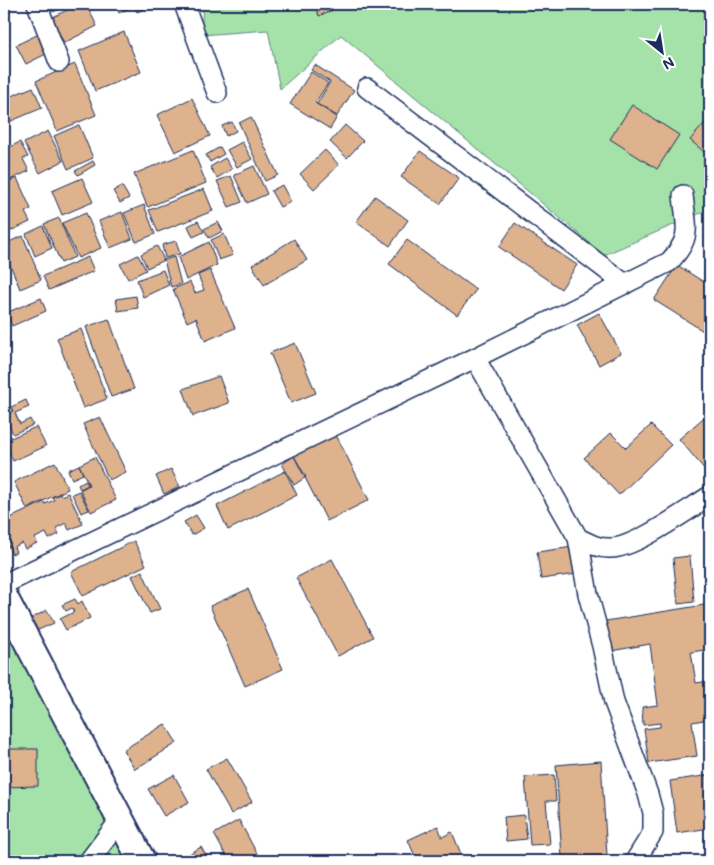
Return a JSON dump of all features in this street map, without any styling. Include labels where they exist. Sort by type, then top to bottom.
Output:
[{"type":"street","points":[[37,4],[59,62]]},
{"type":"street","points":[[184,4],[217,93]]},
{"type":"street","points":[[367,88],[625,284]]},
{"type":"street","points":[[4,584],[475,358],[668,262],[681,249],[687,231],[683,195]]},
{"type":"street","points":[[475,358],[578,538],[588,594],[614,702],[648,794],[653,813],[653,832],[635,861]]},
{"type":"street","points":[[578,538],[594,546],[611,548],[631,544],[710,496]]},
{"type":"street","points":[[4,597],[142,861]]},
{"type":"street","points":[[89,861],[120,820]]},
{"type":"green space","points":[[203,4],[710,4],[710,209],[604,255],[341,35],[280,89],[268,30],[201,35]]},
{"type":"green space","points":[[4,587],[137,861],[4,861]]},
{"type":"building","points":[[50,4],[71,4],[53,12]]},
{"type":"building","points":[[79,4],[86,4],[97,26],[64,43],[51,18]]},
{"type":"building","points":[[115,4],[156,4],[137,12],[134,6],[119,13]]},
{"type":"building","points":[[315,4],[335,4],[337,8],[319,16]]},
{"type":"building","points":[[124,32],[141,72],[95,91],[79,51]]},
{"type":"building","points":[[41,33],[50,52],[26,64],[16,45]]},
{"type":"building","points":[[75,64],[96,115],[57,131],[36,81]]},
{"type":"building","points":[[315,65],[354,90],[337,116],[317,104],[330,82],[311,70]]},
{"type":"building","points":[[311,72],[328,83],[315,103],[337,117],[330,129],[290,104]]},
{"type":"building","points":[[33,87],[42,108],[4,124],[4,99]]},
{"type":"building","points":[[192,98],[210,136],[175,152],[157,115]]},
{"type":"building","points":[[632,105],[679,135],[657,169],[610,139]]},
{"type":"building","points":[[251,117],[278,175],[265,181],[239,123]]},
{"type":"building","points":[[710,117],[710,157],[690,140]]},
{"type":"building","points":[[232,122],[236,131],[226,136],[222,126]]},
{"type":"building","points":[[79,125],[93,158],[68,169],[54,136]]},
{"type":"building","points":[[345,125],[363,141],[347,158],[330,142]]},
{"type":"building","points":[[48,131],[63,161],[40,173],[24,143]]},
{"type":"building","points":[[20,142],[28,157],[23,159],[29,171],[10,180],[4,166],[4,150]]},
{"type":"building","points":[[242,142],[252,159],[237,167],[227,150]]},
{"type":"building","points":[[220,147],[224,154],[210,162],[206,155]]},
{"type":"building","points":[[193,150],[206,183],[148,207],[134,174]]},
{"type":"building","points":[[325,150],[339,165],[314,189],[300,174]]},
{"type":"building","points":[[420,151],[459,178],[440,204],[401,177]]},
{"type":"building","points":[[225,158],[232,169],[217,178],[210,167]]},
{"type":"building","points":[[93,161],[95,165],[78,175],[75,171]]},
{"type":"building","points":[[254,166],[267,194],[247,203],[234,175]]},
{"type":"building","points":[[231,176],[242,202],[229,207],[217,181]]},
{"type":"building","points":[[8,177],[10,181],[17,178],[31,209],[25,212],[30,222],[8,232],[4,222],[4,178]]},
{"type":"building","points":[[82,178],[93,202],[62,215],[52,191]]},
{"type":"building","points":[[282,185],[291,202],[280,207],[271,191]]},
{"type":"building","points":[[122,186],[129,198],[120,203],[113,191]]},
{"type":"building","points":[[204,189],[213,211],[158,232],[149,210]]},
{"type":"building","points":[[375,196],[408,220],[390,246],[356,222]]},
{"type":"building","points":[[144,205],[155,234],[136,242],[124,213]]},
{"type":"building","points":[[122,212],[132,239],[110,248],[99,221]]},
{"type":"building","points":[[86,213],[101,248],[78,258],[62,223]]},
{"type":"building","points":[[59,218],[75,257],[61,263],[44,224]]},
{"type":"building","points":[[198,221],[204,232],[193,237],[188,226]]},
{"type":"building","points":[[218,222],[223,231],[209,238],[204,229]]},
{"type":"building","points":[[515,223],[577,265],[561,289],[499,247]]},
{"type":"building","points":[[43,226],[52,248],[35,256],[26,234]]},
{"type":"building","points":[[224,234],[233,255],[219,260],[211,240]]},
{"type":"building","points":[[23,236],[41,280],[20,289],[4,250],[4,244]]},
{"type":"building","points":[[294,239],[307,260],[264,285],[252,265]]},
{"type":"building","points":[[407,240],[476,290],[457,315],[389,264]]},
{"type":"building","points":[[176,241],[180,254],[165,258],[162,245]]},
{"type":"building","points":[[209,242],[217,265],[186,280],[178,257]]},
{"type":"building","points":[[157,246],[164,260],[147,268],[141,254]]},
{"type":"building","points":[[138,255],[146,270],[128,279],[120,264]]},
{"type":"building","points":[[88,257],[94,271],[49,290],[43,276]]},
{"type":"building","points":[[174,257],[181,284],[171,287],[164,260]]},
{"type":"building","points":[[677,265],[710,286],[710,330],[708,334],[654,300]]},
{"type":"building","points":[[163,270],[169,285],[143,297],[137,280]]},
{"type":"building","points":[[210,270],[235,328],[205,341],[196,318],[187,322],[173,289],[190,282],[195,293],[204,290],[198,275]]},
{"type":"building","points":[[136,296],[138,308],[118,311],[116,299]]},
{"type":"building","points":[[41,298],[46,311],[12,326],[6,313]]},
{"type":"building","points":[[599,313],[621,353],[599,365],[577,325]]},
{"type":"building","points":[[109,319],[134,389],[111,397],[86,327]]},
{"type":"building","points":[[81,329],[107,399],[83,408],[57,338]]},
{"type":"building","points":[[295,343],[316,393],[291,403],[270,353]]},
{"type":"building","points":[[219,376],[229,403],[193,416],[183,389]]},
{"type":"building","points":[[26,400],[29,407],[15,413],[20,424],[30,419],[33,425],[13,434],[5,415],[13,411],[11,407]]},
{"type":"building","points":[[710,412],[710,467],[706,471],[679,439]]},
{"type":"building","points":[[100,417],[126,472],[109,480],[83,424]]},
{"type":"building","points":[[651,425],[671,445],[619,495],[584,458],[611,433],[626,448]]},
{"type":"building","points":[[36,427],[46,446],[13,461],[4,441]]},
{"type":"building","points":[[336,435],[369,500],[327,521],[294,456]]},
{"type":"building","points":[[294,456],[306,477],[294,485],[282,464]]},
{"type":"building","points":[[95,457],[116,500],[91,512],[80,490],[89,485],[79,465]]},
{"type":"building","points":[[55,462],[68,489],[27,509],[14,482]]},
{"type":"building","points":[[79,465],[83,474],[72,479],[68,470]]},
{"type":"building","points":[[171,469],[180,487],[164,494],[156,476]]},
{"type":"building","points":[[285,471],[297,495],[228,530],[217,506]]},
{"type":"building","points":[[86,481],[88,485],[80,489],[78,485]]},
{"type":"building","points":[[79,491],[89,510],[81,513],[72,494]]},
{"type":"building","points":[[68,493],[83,524],[69,530],[66,523],[56,528],[59,534],[49,539],[46,533],[35,538],[37,543],[25,549],[22,543],[14,547],[16,552],[12,554],[4,537],[4,521],[44,502],[45,504],[54,500],[52,497]]},
{"type":"building","points":[[196,515],[204,528],[192,535],[184,522]]},
{"type":"building","points":[[134,541],[146,565],[83,596],[71,572]]},
{"type":"building","points":[[573,547],[577,574],[541,579],[537,552]]},
{"type":"building","points":[[690,556],[694,602],[678,604],[673,558]]},
{"type":"building","points":[[332,559],[373,637],[338,656],[296,578]]},
{"type":"building","points":[[142,571],[160,609],[150,613],[132,576]]},
{"type":"building","points":[[248,589],[283,669],[245,686],[210,606]]},
{"type":"building","points":[[75,599],[78,604],[82,601],[90,618],[66,630],[60,619],[74,612],[72,608],[66,611],[62,605]]},
{"type":"building","points":[[710,604],[710,719],[692,722],[697,756],[649,763],[644,729],[660,727],[660,723],[643,725],[642,707],[658,705],[650,644],[611,651],[606,621]],"holes":[[[705,650],[709,681],[696,683],[691,652]]]},
{"type":"building","points":[[47,610],[54,623],[36,631],[30,619]]},
{"type":"building","points":[[165,724],[177,743],[135,769],[123,750]]},
{"type":"building","points":[[4,749],[38,749],[38,786],[4,787]]},
{"type":"building","points":[[227,758],[252,802],[231,814],[206,769]]},
{"type":"building","points":[[601,761],[607,855],[562,858],[556,765]]},
{"type":"building","points":[[174,775],[189,802],[164,816],[148,789]]},
{"type":"building","points":[[554,775],[556,801],[546,801],[550,844],[530,845],[525,777]]},
{"type":"building","points":[[710,775],[710,828],[677,833],[670,781]]},
{"type":"building","points":[[524,815],[527,839],[506,841],[504,817]]},
{"type":"building","points":[[239,820],[261,861],[229,861],[214,834]]},
{"type":"building","points":[[438,826],[442,837],[452,832],[464,861],[417,861],[408,840]]},
{"type":"building","points":[[201,847],[209,861],[182,861],[181,859]]}]
